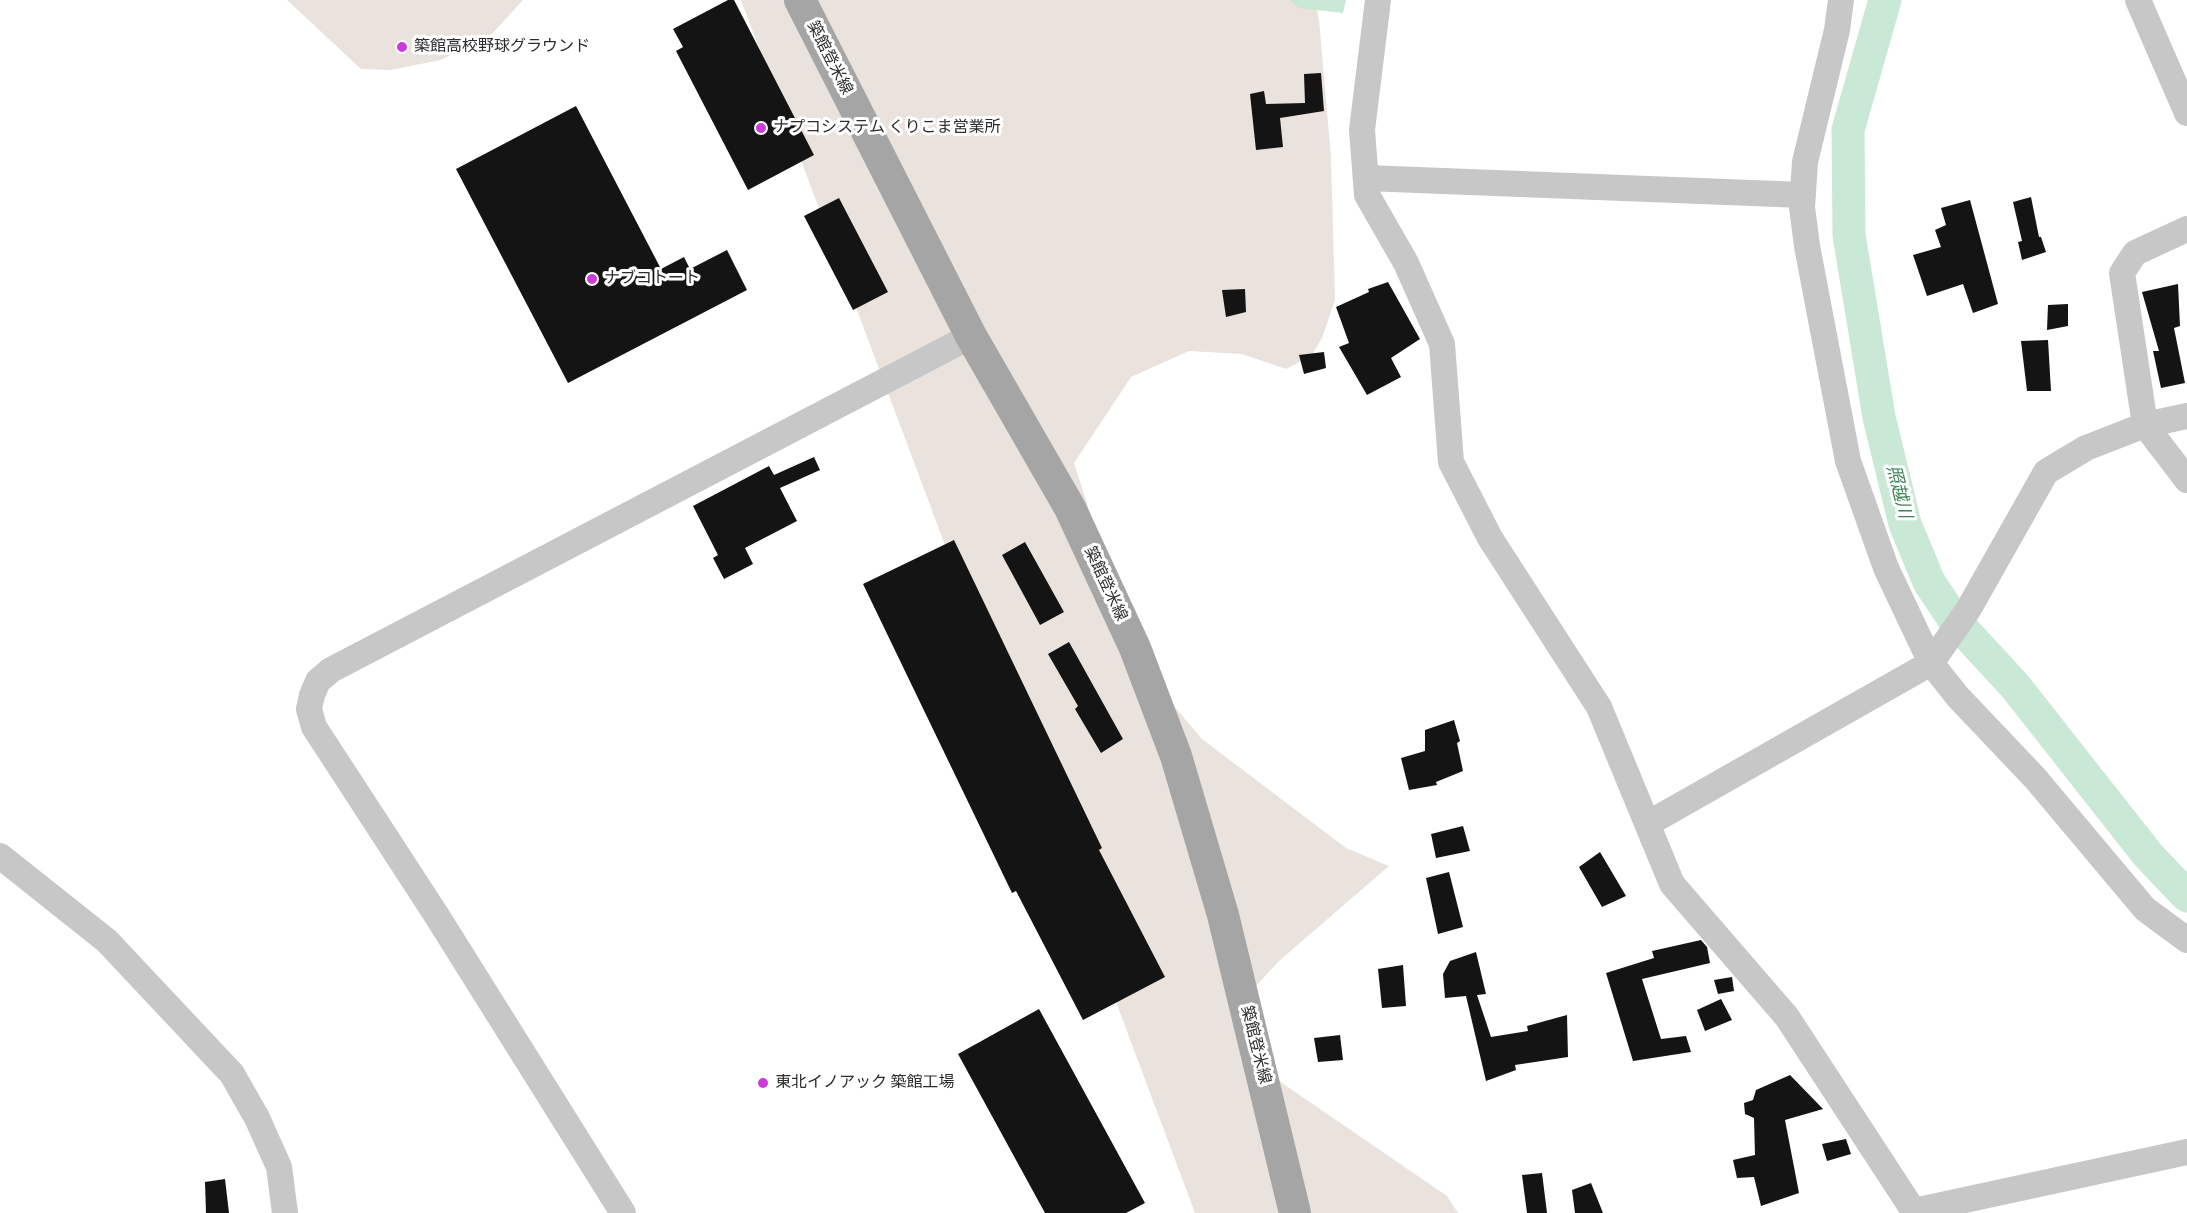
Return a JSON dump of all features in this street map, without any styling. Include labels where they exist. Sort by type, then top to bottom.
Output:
[{"type":"main road","name":"築館登米線","points":[[800,0],[971,336],[1070,508],[1135,648],[1176,756],[1223,915],[1295,1213]]},
{"type":"street","points":[[1378,0],[1362,130],[1368,195],[1406,263],[1442,344],[1451,462],[1490,538],[1599,707],[1649,823],[1672,884],[1787,1017],[1914,1212],[2187,1152]]},
{"type":"street","points":[[1841,0],[1837,30],[1805,162],[1803,195],[1807,246],[1848,462],[1886,568],[1932,663],[1958,697],[2035,778],[2145,909],[2187,940]]},
{"type":"street","points":[[2138,0],[2187,113]]},
{"type":"street","points":[[1366,178],[1803,195]]},
{"type":"street","points":[[2187,229],[2135,253],[2122,273],[2145,425],[2187,480]]},
{"type":"street","points":[[623,1213],[437,916],[314,727],[309,709],[312,695],[318,681],[331,670],[971,336]]},
{"type":"street","points":[[1649,823],[1932,663],[1968,610],[2046,472],[2086,448],[2145,425],[2187,416]]},
{"type":"street","points":[[0,856],[107,941],[232,1074],[257,1118],[279,1167],[285,1213]]},
{"type":"shaded area","name":"築館高校野球グラウンド","points":[[287,0],[523,0],[492,34],[441,60],[390,70],[361,69]]},
{"type":"shaded area","points":[[741,0],[1315,0],[1319,20],[1331,157],[1335,300],[1322,338],[1311,356],[1286,369],[1242,354],[1189,351],[1131,377],[1074,463],[1139,665],[1202,739],[1346,848],[1389,866],[1279,961],[1256,986],[1247,1009],[1254,1048],[1282,1083],[1447,1196],[1458,1213],[1195,1213]]},
{"type":"shaded area","points":[[1290,0],[1346,0],[1343,13],[1299,8]]},
{"type":"building","points":[[728,0],[734,0],[814,155],[748,190],[676,51],[683,47],[673,29]]},
{"type":"building","points":[[1321,73],[1324,111],[1280,118],[1283,147],[1256,150],[1250,94],[1264,91],[1266,104],[1305,103],[1304,74]]},
{"type":"building","points":[[576,106],[661,269],[684,257],[690,269],[727,250],[747,290],[568,383],[456,169]]},
{"type":"building","points":[[2031,197],[2039,237],[2041,237],[2046,252],[2022,260],[2018,242],[2022,241],[2013,202]]},
{"type":"building","points":[[839,198],[888,292],[853,310],[804,216]]},
{"type":"building","points":[[1970,200],[1998,304],[1973,313],[1963,284],[1927,296],[1913,255],[1941,247],[1935,230],[1946,225],[1941,208]]},
{"type":"building","points":[[1388,282],[1420,339],[1391,358],[1401,377],[1367,395],[1339,347],[1349,343],[1336,307],[1369,292],[1368,289]]},
{"type":"building","points":[[2178,284],[2180,326],[2174,328],[2185,383],[2161,388],[2153,351],[2159,351],[2142,292]]},
{"type":"building","points":[[1245,289],[1246,312],[1226,317],[1222,290]]},
{"type":"building","points":[[2068,304],[2068,326],[2047,330],[2048,305]]},
{"type":"building","points":[[2048,340],[2051,391],[2027,391],[2021,341]]},
{"type":"building","points":[[1324,352],[1326,368],[1304,374],[1299,355]]},
{"type":"building","points":[[814,457],[820,470],[780,488],[797,521],[745,548],[753,564],[724,579],[713,558],[718,555],[693,506],[769,466],[774,475]]},
{"type":"building","points":[[954,540],[1102,848],[1099,850],[1165,977],[1083,1020],[1016,891],[1012,893],[863,584]]},
{"type":"building","points":[[1025,542],[1064,612],[1040,625],[1002,555]]},
{"type":"building","points":[[1069,642],[1123,739],[1101,753],[1075,709],[1078,706],[1048,654]]},
{"type":"building","points":[[1454,720],[1460,741],[1457,743],[1463,771],[1436,782],[1437,785],[1409,790],[1401,758],[1425,751],[1425,730]]},
{"type":"building","points":[[1463,826],[1470,851],[1436,858],[1431,834]]},
{"type":"building","points":[[1600,852],[1626,896],[1602,907],[1579,867]]},
{"type":"building","points":[[1449,872],[1463,927],[1438,934],[1426,878]]},
{"type":"building","points":[[1701,940],[1707,947],[1710,963],[1642,979],[1661,1039],[1686,1036],[1691,1052],[1633,1061],[1606,973],[1654,958],[1652,951]]},
{"type":"building","points":[[1476,952],[1486,994],[1477,995],[1491,1037],[1528,1031],[1527,1026],[1567,1015],[1568,1057],[1515,1065],[1516,1070],[1486,1081],[1466,996],[1445,998],[1443,974],[1450,961]]},
{"type":"building","points":[[1403,965],[1406,1006],[1382,1008],[1378,969]]},
{"type":"building","points":[[1732,977],[1734,991],[1718,994],[1714,980]]},
{"type":"building","points":[[1721,999],[1732,1020],[1705,1031],[1697,1010]]},
{"type":"building","points":[[1039,1009],[1145,1203],[1126,1213],[1045,1213],[958,1054]]},
{"type":"building","points":[[1340,1035],[1343,1060],[1318,1062],[1314,1038]]},
{"type":"building","points":[[1790,1075],[1823,1109],[1785,1120],[1799,1193],[1761,1206],[1754,1177],[1737,1178],[1733,1160],[1755,1155],[1754,1118],[1745,1114],[1744,1103],[1753,1100],[1756,1090]]},
{"type":"building","points":[[1846,1139],[1851,1154],[1827,1161],[1822,1144]]},
{"type":"building","points":[[1542,1173],[1547,1213],[1527,1213],[1522,1175]]},
{"type":"building","points":[[225,1179],[229,1213],[206,1213],[205,1182]]},
{"type":"building","points":[[1591,1183],[1603,1213],[1575,1213],[1572,1190]]},
{"type":"waterway","name":"照越川","points":[[1885,0],[1848,130],[1849,235],[1879,417],[1905,524],[1929,582],[1955,621],[2015,686],[2148,855],[2187,896]]},
{"type":"place","name":"築館高校野球グラウンド","points":[[402,47]]},
{"type":"place","name":"ナプコシステム くりこま営業所","points":[[761,128]]},
{"type":"place","name":"ナブコトート","points":[[592,279]]},
{"type":"place","name":"東北イノアック 築館工場","points":[[763,1083]]}]
